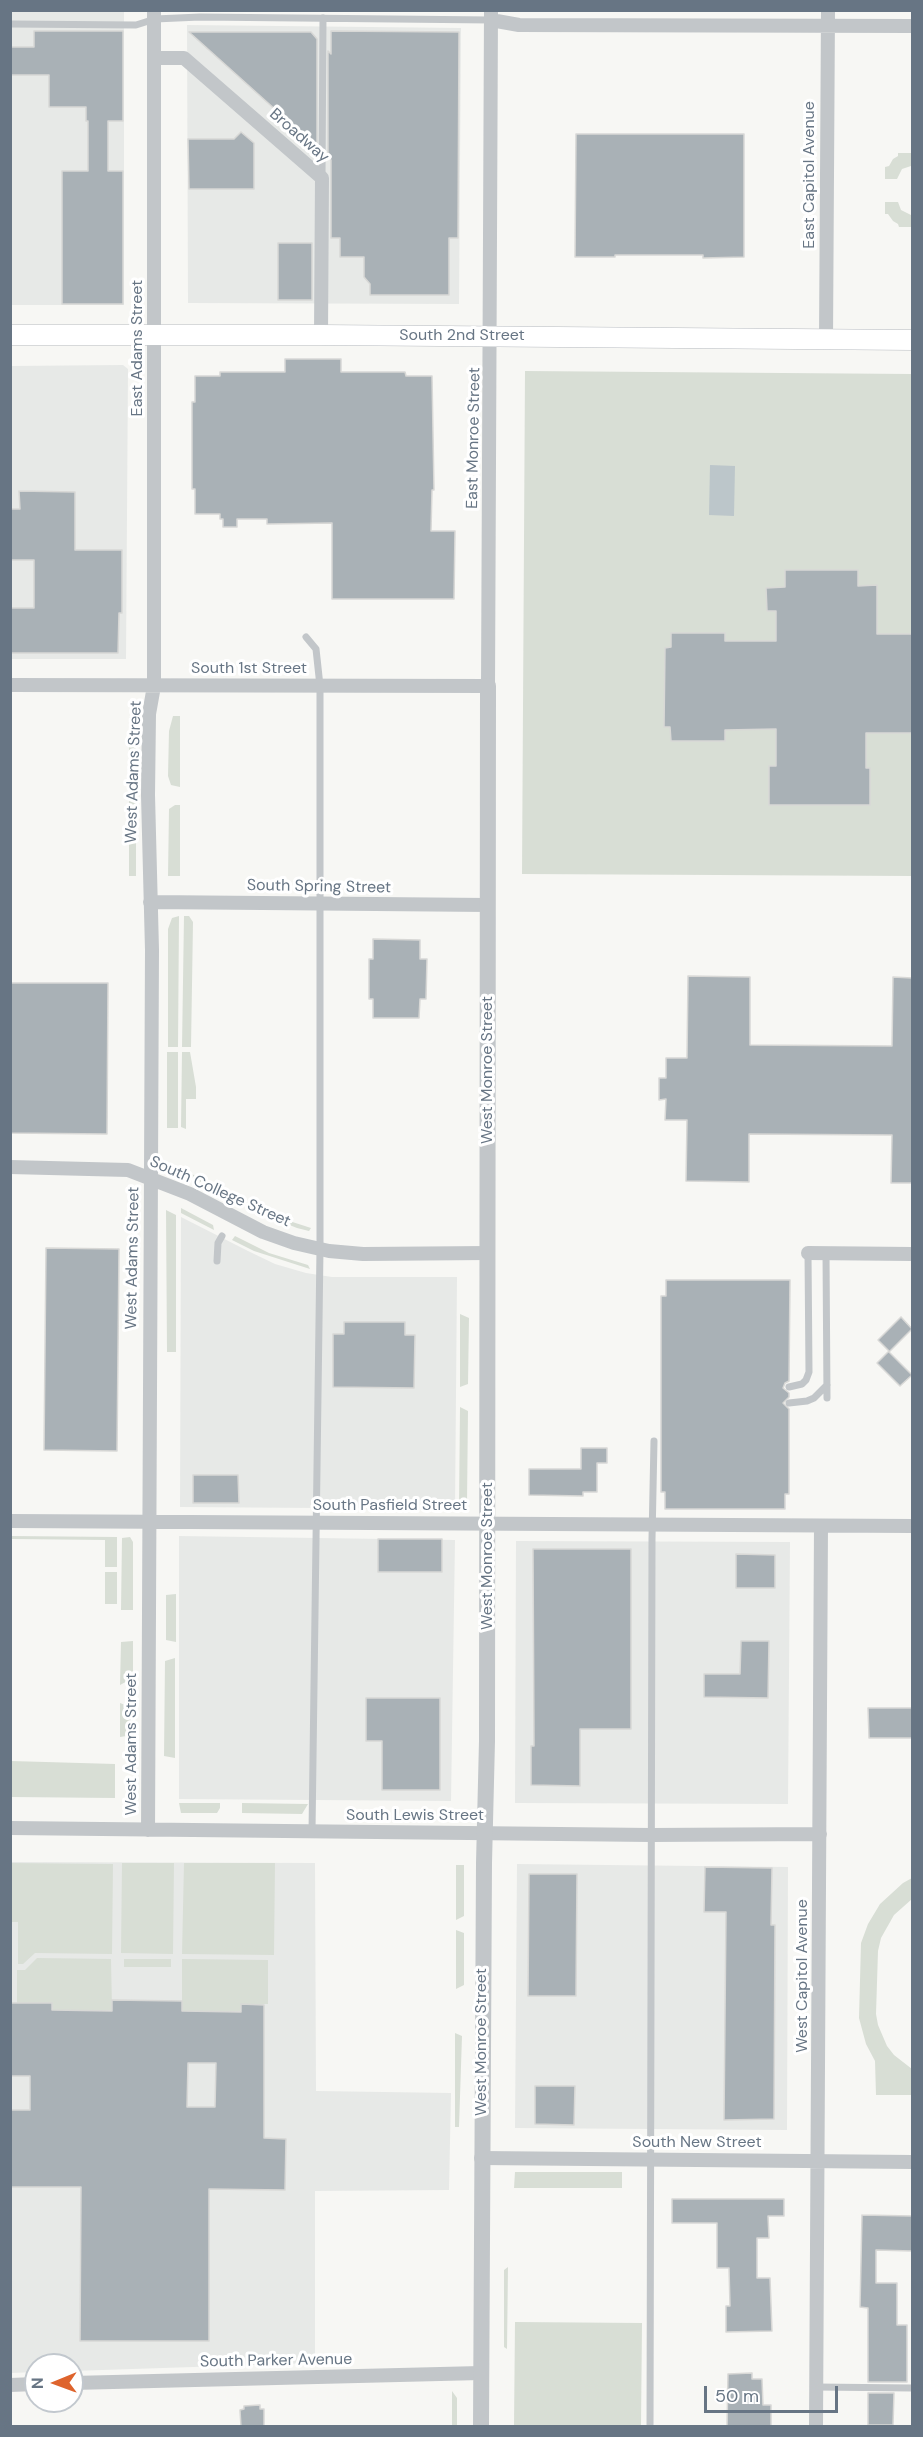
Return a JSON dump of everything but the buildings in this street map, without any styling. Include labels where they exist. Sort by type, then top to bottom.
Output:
[{"type":"main road","name":"South 2nd Street","points":[[10,335],[912,340]]},
{"type":"street","name":"East Capitol Avenue","points":[[826,340],[828,10]]},
{"type":"street","name":"East Adams Street","points":[[154,686],[155,15]]},
{"type":"street","points":[[491,15],[519,25],[912,26]]},
{"type":"street","name":"East Monroe Street","points":[[488,686],[491,15]]},
{"type":"street","name":"Broadway","points":[[155,58],[184,58],[322,178],[321,335]]},
{"type":"street","name":"South 1st Street","points":[[10,686],[488,686]]},
{"type":"street","name":"West Adams Street","points":[[148,1830],[151,1178],[149,714],[154,686]]},
{"type":"street","name":"West Monroe Street","points":[[481,2427],[484,1833],[487,1793],[488,686]]},
{"type":"street","name":"South Spring Street","points":[[150,902],[488,905]]},
{"type":"street","name":"South College Street","points":[[10,1167],[122,1169],[190,1194],[263,1232],[320,1249],[363,1254],[488,1253]]},
{"type":"street","points":[[808,1253],[912,1254]]},
{"type":"street","name":"South Pasfield Street","points":[[10,1521],[912,1526]]},
{"type":"street","name":"West Capitol Avenue","points":[[816,2427],[821,1526]]},
{"type":"street","name":"South Lewis Street","points":[[10,1828],[651,1835],[820,1834]]},
{"type":"street","name":"South New Street","points":[[481,2158],[912,2162]]},
{"type":"street","name":"South Parker Avenue","points":[[84,2383],[481,2373]]},
{"type":"lane","points":[[10,24],[136,25],[155,15],[323,18],[491,15]]},
{"type":"lane","points":[[322,178],[323,18]]},
{"type":"lane","points":[[306,637],[316,649],[320,686],[320,1249],[312,1832]]},
{"type":"lane","points":[[217,1261],[218,1243],[222,1236]]},
{"type":"lane","points":[[789,1386],[802,1384],[809,1372],[808,1253]]},
{"type":"lane","points":[[826,1253],[827,1398]]},
{"type":"lane","points":[[789,1403],[814,1398],[827,1385]]},
{"type":"lane","points":[[650,2427],[654,1441]]},
{"type":"lane","points":[[816,2387],[912,2388]]},
{"type":"shaded area","points":[[10,11],[124,11],[124,305],[11,305]]},
{"type":"shaded area","points":[[187,25],[461,28],[459,304],[188,303]]},
{"type":"shaded area","points":[[898,153],[911,153],[911,166],[902,169],[897,179],[885,179],[885,167],[889,166]]},
{"type":"shaded area","points":[[885,202],[898,202],[901,210],[911,215],[911,227],[899,227],[888,214],[885,214]]},
{"type":"shaded area","points":[[123,365],[128,369],[126,659],[11,659],[11,366]]},
{"type":"shaded area","points":[[525,371],[912,374],[912,876],[522,874]]},
{"type":"shaded area","points":[[710,465],[735,466],[734,516],[709,515]]},
{"type":"shaded area","points":[[173,716],[180,716],[180,787],[171,785],[168,776],[169,731]]},
{"type":"shaded area","points":[[129,717],[133,717],[136,732],[136,876],[129,876]]},
{"type":"shaded area","points":[[180,805],[180,876],[168,876],[169,809]]},
{"type":"shaded area","points":[[179,916],[178,1047],[168,1047],[168,929],[172,918]]},
{"type":"shaded area","points":[[184,916],[189,916],[193,922],[191,1047],[182,1047]]},
{"type":"shaded area","points":[[167,1052],[178,1052],[178,1128],[167,1128]]},
{"type":"shaded area","points":[[182,1052],[190,1052],[196,1087],[196,1099],[186,1099],[186,1129],[181,1127]]},
{"type":"shaded area","points":[[182,1169],[277,1217],[311,1228],[309,1231],[297,1228],[262,1214],[182,1172]]},
{"type":"shaded area","points":[[181,1208],[213,1225],[214,1230],[181,1213]]},
{"type":"shaded area","points":[[166,1210],[176,1215],[176,1352],[167,1352]]},
{"type":"shaded area","points":[[181,1217],[275,1264],[306,1273],[332,1277],[457,1277],[455,1509],[180,1507]]},
{"type":"shaded area","points":[[235,1236],[269,1253],[308,1265],[310,1269],[254,1251],[232,1240]]},
{"type":"shaded area","points":[[460,1314],[469,1318],[468,1384],[460,1387]]},
{"type":"shaded area","points":[[460,1407],[468,1411],[467,1502],[464,1509],[459,1509]]},
{"type":"shaded area","points":[[11,1536],[117,1537],[117,1567],[105,1567],[105,1540],[11,1539]]},
{"type":"shaded area","points":[[179,1536],[455,1540],[451,1801],[179,1799]]},
{"type":"shaded area","points":[[130,1537],[133,1542],[133,1610],[121,1610],[122,1538]]},
{"type":"shaded area","points":[[516,1541],[790,1542],[788,1804],[515,1803]]},
{"type":"shaded area","points":[[105,1572],[117,1572],[117,1604],[105,1604]]},
{"type":"shaded area","points":[[176,1594],[176,1642],[166,1640],[166,1595]]},
{"type":"shaded area","points":[[133,1641],[133,1678],[120,1685],[121,1642]]},
{"type":"shaded area","points":[[175,1658],[175,1758],[164,1756],[165,1661]]},
{"type":"shaded area","points":[[120,1703],[133,1708],[133,1735],[120,1737]]},
{"type":"shaded area","points":[[11,1761],[115,1764],[115,1798],[11,1797]]},
{"type":"shaded area","points":[[179,1803],[220,1803],[220,1808],[217,1813],[181,1813]]},
{"type":"shaded area","points":[[242,1803],[308,1804],[302,1814],[242,1813]]},
{"type":"shaded area","points":[[10,1862],[315,1863],[316,2091],[451,2093],[449,2190],[315,2191],[315,2363],[84,2371],[84,2353],[24,2353],[24,2372],[11,2373]]},
{"type":"shaded area","points":[[11,1863],[113,1864],[112,1954],[35,1953],[23,1964],[18,1964],[18,1922],[11,1922]]},
{"type":"shaded area","points":[[122,1863],[174,1863],[173,1954],[121,1953]]},
{"type":"shaded area","points":[[184,1863],[275,1863],[274,1955],[182,1954]]},
{"type":"shaded area","points":[[517,1864],[788,1867],[787,2130],[515,2128]]},
{"type":"shaded area","points":[[456,1865],[464,1865],[464,1916],[456,1920]]},
{"type":"shaded area","points":[[912,1878],[912,1899],[894,1915],[881,1938],[878,1951],[876,2014],[887,2046],[894,2055],[912,2069],[912,2095],[876,2095],[875,2061],[866,2044],[859,2018],[861,1943],[868,1924],[880,1904]]},
{"type":"shaded area","points":[[456,1930],[464,1933],[464,1985],[456,1989]]},
{"type":"shaded area","points":[[37,1958],[111,1959],[112,2010],[53,2010],[52,2003],[17,2003],[17,1970],[25,1970]]},
{"type":"shaded area","points":[[124,1959],[171,1959],[171,1967],[124,1967]]},
{"type":"shaded area","points":[[182,1959],[268,1960],[268,2004],[241,2004],[240,2011],[182,2011]]},
{"type":"shaded area","points":[[455,2033],[462,2036],[459,2127],[455,2127]]},
{"type":"shaded area","points":[[515,2172],[622,2172],[622,2188],[514,2188]]},
{"type":"shaded area","points":[[508,2267],[507,2349],[504,2347],[504,2270]]},
{"type":"shaded area","points":[[515,2322],[642,2323],[641,2426],[514,2426]]},
{"type":"shaded area","points":[[452,2391],[457,2398],[457,2426],[452,2426]]}]
